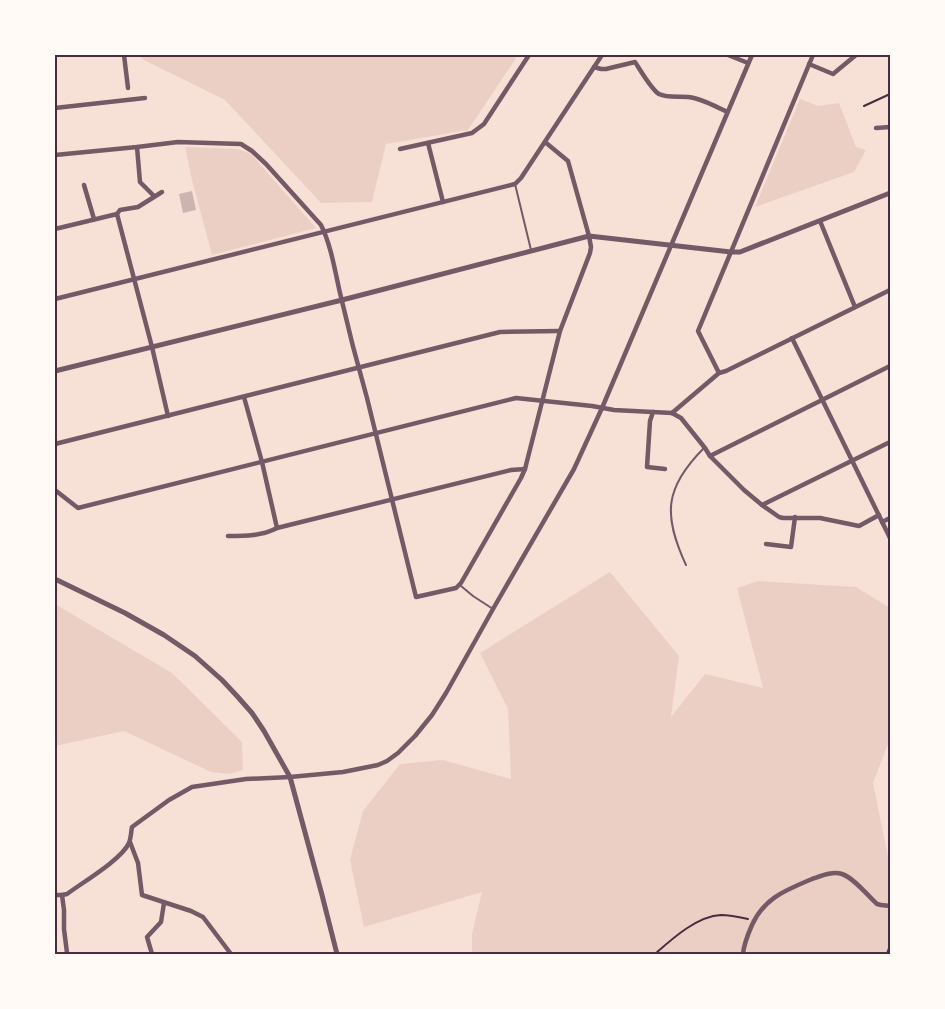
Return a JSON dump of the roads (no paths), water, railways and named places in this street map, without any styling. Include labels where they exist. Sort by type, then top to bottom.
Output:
[{"type":"street","points":[[124,55],[128,88]]},
{"type":"street","points":[[400,149],[472,133],[484,124],[529,55]]},
{"type":"street","points":[[55,299],[515,184],[521,178],[602,55]]},
{"type":"street","points":[[728,55],[748,63]]},
{"type":"street","points":[[55,895],[67,894],[112,862],[123,853],[130,842],[132,827],[169,800],[192,788],[246,779],[290,778],[343,772],[378,765],[398,753],[415,736],[432,715],[470,652],[574,469],[602,408],[752,55]]},
{"type":"street","points":[[719,373],[698,331],[813,55]]},
{"type":"street","points":[[809,64],[833,74],[856,55]]},
{"type":"street","points":[[594,67],[606,69],[636,62],[651,85],[661,95],[694,98],[728,112]]},
{"type":"street","points":[[55,108],[145,98]]},
{"type":"street","points":[[876,128],[890,127]]},
{"type":"street","points":[[55,155],[178,142],[241,144],[266,164],[321,225],[325,232],[416,597],[456,588],[525,469],[560,331],[588,260],[591,247],[589,236],[568,161],[545,142]]},
{"type":"street","points":[[428,143],[443,202]]},
{"type":"street","points":[[137,147],[140,182],[154,196]]},
{"type":"street","points":[[84,185],[94,219]]},
{"type":"street","points":[[55,229],[117,214],[120,210],[138,207],[162,192]]},
{"type":"street","points":[[55,371],[342,300],[589,236],[740,252],[890,193]]},
{"type":"street","points":[[117,214],[168,416]]},
{"type":"street","points":[[820,221],[855,307]]},
{"type":"street","points":[[672,413],[719,373],[726,372],[890,290]]},
{"type":"street","points":[[55,444],[500,332],[560,331]]},
{"type":"street","points":[[792,338],[890,538]]},
{"type":"street","points":[[710,456],[890,366]]},
{"type":"street","points":[[244,397],[262,462],[277,528]]},
{"type":"street","points":[[55,490],[78,508],[516,398],[614,410],[672,413],[681,418],[710,456],[744,490],[779,517],[820,518],[859,526],[879,515]]},
{"type":"street","points":[[653,412],[650,421],[647,468],[665,468]]},
{"type":"street","points":[[762,505],[890,442]]},
{"type":"street","points":[[228,536],[254,536],[277,528],[511,470],[525,469]]},
{"type":"street","points":[[766,544],[791,548],[795,517]]},
{"type":"street","points":[[882,522],[890,518]]},
{"type":"street","points":[[55,579],[164,635],[206,665],[252,713],[290,778],[337,954]]},
{"type":"street","points":[[130,842],[138,863],[142,895],[203,917],[231,954]]},
{"type":"street","points":[[743,954],[754,920],[765,905],[780,893],[821,876],[834,873],[844,874],[877,904],[890,906]]},
{"type":"street","points":[[62,895],[66,954]]},
{"type":"street","points":[[152,954],[147,937],[161,922],[164,903]]},
{"type":"lane","points":[[515,184],[531,251]]},
{"type":"lane","points":[[686,565],[677,545],[671,520],[671,503],[683,474],[704,448]]},
{"type":"lane","points":[[459,584],[468,593],[493,609]]}]
